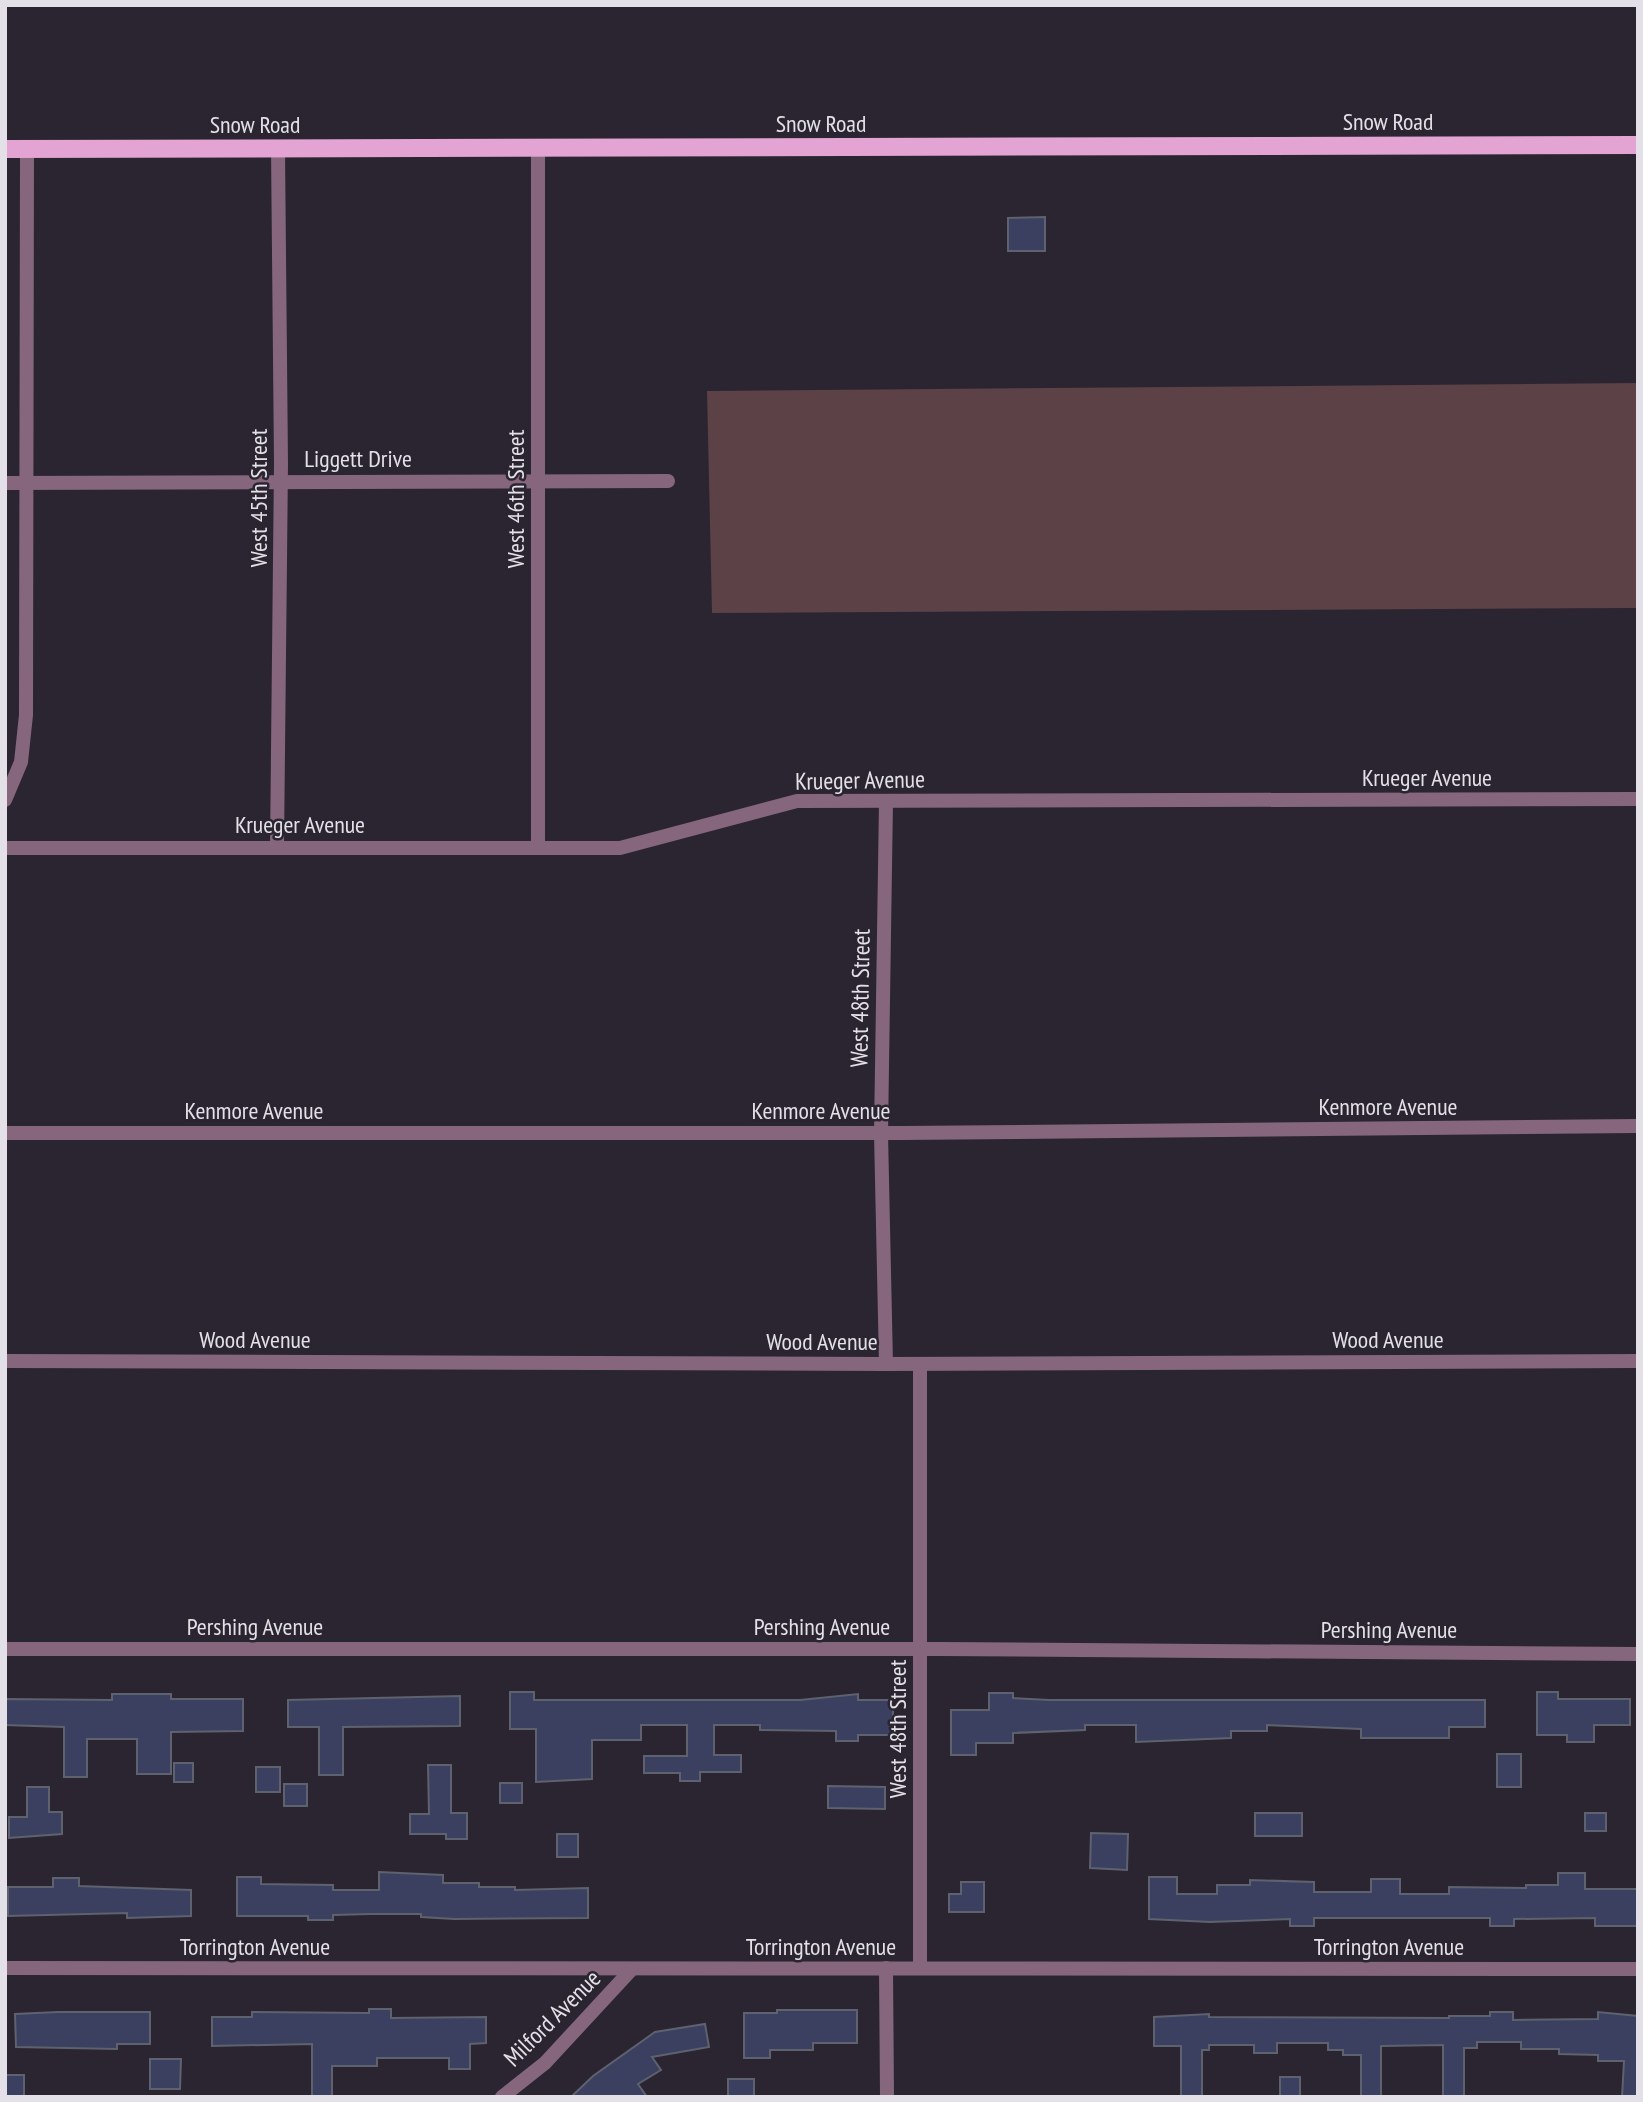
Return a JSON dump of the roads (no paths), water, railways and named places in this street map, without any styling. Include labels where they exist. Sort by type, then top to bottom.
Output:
[{"type":"main road","name":"Snow Road","points":[[5,149],[1638,145]]},
{"type":"street","points":[[5,800],[21,762],[26,715],[27,149]]},
{"type":"street","name":"West 45th Street","points":[[277,847],[281,481],[278,149]]},
{"type":"street","name":"West 46th Street","points":[[538,149],[538,848]]},
{"type":"street","name":"Liggett Drive","points":[[5,483],[668,481]]},
{"type":"street","name":"Krueger Avenue","points":[[5,848],[620,848],[797,801],[1638,799]]},
{"type":"street","name":"West 48th Street","points":[[886,801],[881,1133],[886,1364]]},
{"type":"street","name":"Kenmore Avenue","points":[[5,1133],[881,1133],[1638,1126]]},
{"type":"street","name":"Wood Avenue","points":[[5,1360],[886,1364],[1638,1361]]},
{"type":"street","name":"West 48th Street","points":[[920,1364],[920,1968]]},
{"type":"street","name":"Pershing Avenue","points":[[5,1649],[920,1649],[1638,1654]]},
{"type":"street","name":"Torrington Avenue","points":[[5,1968],[1638,1969]]},
{"type":"street","points":[[886,1968],[887,2097]]},
{"type":"street","name":"Milford Avenue","points":[[502,2097],[545,2063],[632,1969]]}]
